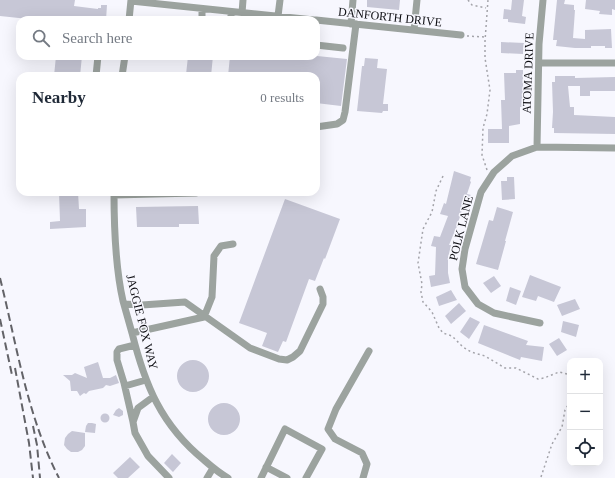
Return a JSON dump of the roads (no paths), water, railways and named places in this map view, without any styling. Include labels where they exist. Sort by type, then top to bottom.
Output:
[{"type":"street","points":[[242,13],[243,0]]},
{"type":"street","points":[[278,16],[280,0]]},
{"type":"street","points":[[320,126],[337,124],[343,120],[354,24],[353,0]]},
{"type":"street","points":[[414,30],[417,0]]},
{"type":"street","name":"ATOMA DRIVE","points":[[537,147],[539,44],[543,0]]},
{"type":"street","points":[[129,16],[131,1]]},
{"type":"street","name":"DANFORTH DRIVE","points":[[131,1],[194,4],[202,9],[278,16]]},
{"type":"street","points":[[202,9],[202,16]]},
{"type":"street","points":[[232,12],[232,16]]},
{"type":"street","name":"DANFORTH DRIVE","points":[[320,21],[461,35]]},
{"type":"street","points":[[320,45],[343,48]]},
{"type":"street","points":[[96,72],[98,60]]},
{"type":"street","points":[[123,72],[124,60]]},
{"type":"street","points":[[539,63],[615,63]]},
{"type":"street","name":"POLK LANE","points":[[540,323],[494,313],[478,304],[465,287],[462,269],[465,249],[481,192],[494,172],[512,156],[537,147],[615,148]]},
{"type":"street","name":"JAGGIE FOX WAY","points":[[114,196],[114,229],[119,276],[124,304],[146,380],[153,397],[175,431],[198,455],[226,477]]},
{"type":"street","points":[[204,317],[212,297],[214,256],[221,246],[233,244]]},
{"type":"street","points":[[124,304],[142,305],[185,302],[204,317],[250,348],[279,359],[286,360],[293,357],[300,351],[320,311],[323,304],[323,297],[320,289]]},
{"type":"street","points":[[132,333],[204,317]]},
{"type":"street","points":[[135,345],[119,349],[117,352],[117,360],[125,386],[135,433],[148,456],[169,478]]},
{"type":"street","points":[[363,478],[367,464],[362,453],[335,439],[328,429],[336,408],[369,351]]},
{"type":"street","points":[[125,386],[146,380]]},
{"type":"street","points":[[133,422],[138,408],[153,397]]},
{"type":"street","points":[[261,478],[285,429],[322,449],[306,478]]},
{"type":"street","points":[[266,467],[286,478]]},
{"type":"street","points":[[207,478],[213,468]]},
{"type":"railway","points":[[0,278],[31,405],[48,454],[59,478]]},
{"type":"railway","points":[[0,319],[12,375]]},
{"type":"railway","points":[[15,368],[29,443],[33,478]]},
{"type":"railway","points":[[33,426],[37,445],[40,478]]}]
